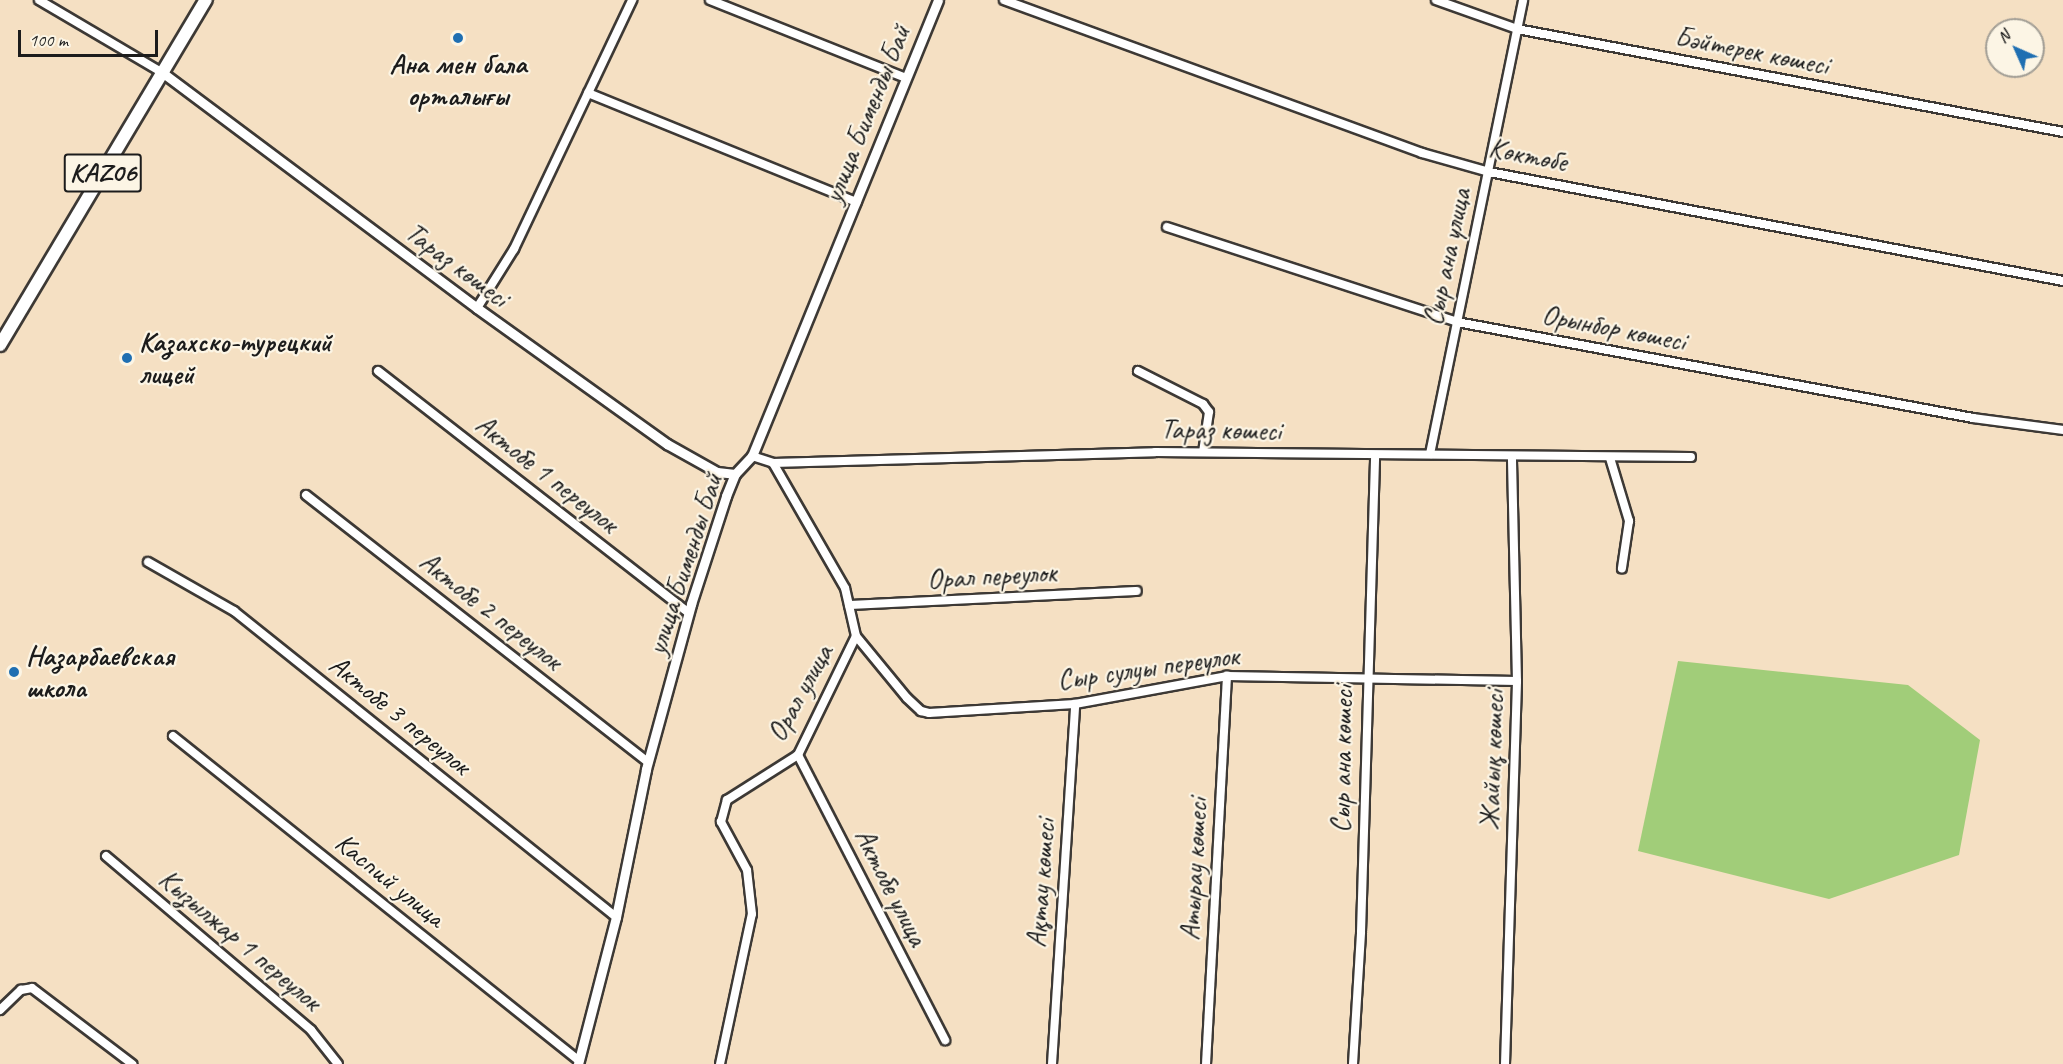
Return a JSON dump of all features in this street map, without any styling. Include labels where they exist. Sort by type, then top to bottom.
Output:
[{"type":"main road","name":"KAZ06","points":[[0,345],[206,0]]},
{"type":"street","points":[[39,0],[163,73]]},
{"type":"street","points":[[477,308],[514,249],[632,0]]},
{"type":"street","points":[[710,0],[906,78]]},
{"type":"street","name":"улица Бименды Бай","points":[[578,1062],[616,917],[648,762],[689,613],[735,474],[752,456],[938,0]]},
{"type":"street","name":"Көктөбе","points":[[1004,0],[1422,153],[1489,172],[2063,281]]},
{"type":"street","name":"Бәйтерек көшесі","points":[[1436,0],[1517,29],[2063,132]]},
{"type":"street","name":"Сыр ана улица","points":[[1430,454],[1523,0]]},
{"type":"street","name":"Тараз көшесі","points":[[163,73],[477,308],[667,444],[717,472],[735,474]]},
{"type":"street","points":[[588,93],[857,202]]},
{"type":"street","name":"Орынбор көшесі","points":[[1167,227],[1457,322],[1973,418],[2063,430]]},
{"type":"street","name":"Актобе 1 переулок","points":[[378,371],[689,613]]},
{"type":"street","points":[[1138,371],[1203,405],[1209,412],[1203,452]]},
{"type":"street","name":"Тараз көшесі","points":[[752,456],[773,463],[1203,452],[1430,454],[1512,458],[1691,456]]},
{"type":"street","name":"Сыр ана көшесі","points":[[1353,1064],[1362,932],[1366,680],[1375,455]]},
{"type":"street","name":"Жайық көшесі","points":[[1505,1064],[1517,681],[1512,458]]},
{"type":"street","points":[[1610,458],[1629,521],[1622,568]]},
{"type":"street","name":"Орал улица","points":[[720,1064],[752,915],[747,870],[721,822],[727,800],[798,755],[856,636],[845,588],[773,463]]},
{"type":"street","name":"Актобе 2 переулок","points":[[306,495],[648,762]]},
{"type":"street","name":"Актобе 3 переулок","points":[[148,562],[234,611],[616,917]]},
{"type":"street","name":"Орал переулок","points":[[849,605],[1137,591]]},
{"type":"street","name":"Сыр сулуы переулок","points":[[856,636],[921,711],[1075,704],[1227,676],[1517,681]]},
{"type":"street","name":"Атырау көшесі","points":[[1206,1064],[1227,676]]},
{"type":"street","name":"Ақтау көшесі","points":[[1052,1064],[1075,704]]},
{"type":"street","name":"Каспий улица","points":[[173,736],[578,1062]]},
{"type":"street","name":"Актобе улица","points":[[798,755],[945,1040]]},
{"type":"street","name":"Кызылжар 1 переулок","points":[[106,856],[311,1030],[338,1064]]},
{"type":"street","points":[[0,1010],[21,990],[32,988],[132,1064]]},
{"type":"green space","points":[[1678,661],[1908,685],[1980,740],[1959,855],[1829,899],[1638,851]]},
{"type":"place","name":"Ана мен бала орталығы","points":[[458,38]]},
{"type":"place","name":"Казахско-турецкий лицей","points":[[127,358]]},
{"type":"place","name":"Назарбаевская школа","points":[[14,672]]}]
